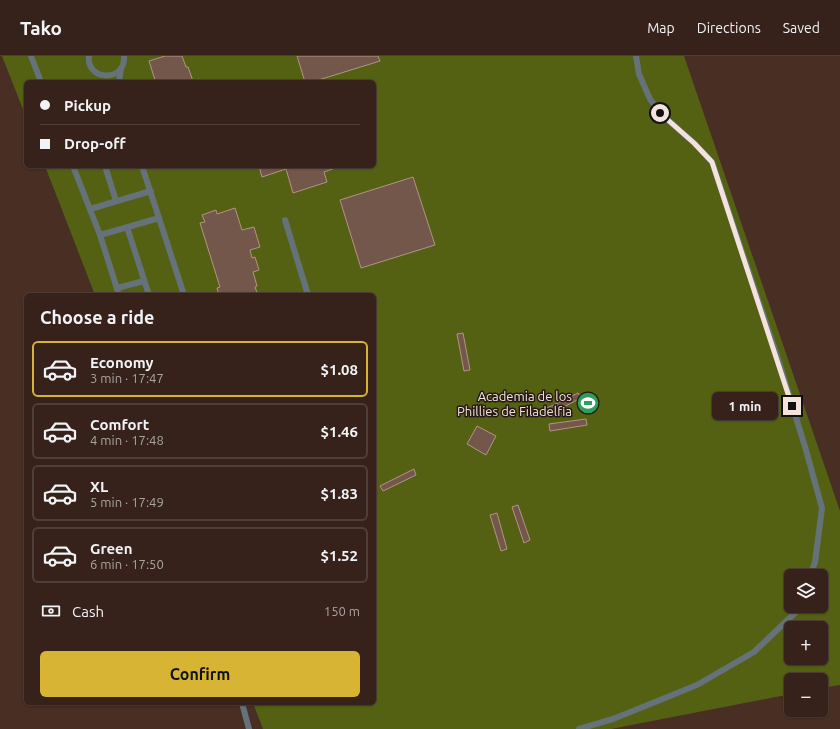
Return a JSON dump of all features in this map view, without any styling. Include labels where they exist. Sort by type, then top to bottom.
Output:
[{"type":"lane","points":[[31,56],[40,80]]},
{"type":"lane","points":[[89,56],[90,65],[105,80]]},
{"type":"lane","points":[[99,74],[111,76],[116,74],[124,64],[124,56]]},
{"type":"lane","points":[[636,56],[639,74],[650,99],[660,113],[694,143],[712,162],[779,362],[822,508],[815,562],[812,569]]},
{"type":"lane","points":[[120,80],[121,69]]},
{"type":"lane","points":[[74,168],[100,235],[118,293]]},
{"type":"lane","points":[[106,168],[116,201]]},
{"type":"lane","points":[[143,168],[184,293]]},
{"type":"lane","points":[[90,210],[151,191]]},
{"type":"lane","points":[[100,235],[159,218]]},
{"type":"lane","points":[[285,220],[307,293]]},
{"type":"lane","points":[[127,227],[148,293]]},
{"type":"lane","points":[[117,288],[144,281]]},
{"type":"lane","points":[[579,729],[613,719],[697,685],[754,652],[795,613]]},
{"type":"lane","points":[[243,705],[249,729]]},
{"type":"green space","name":"Academia de los Phillies de Filadelfia","points":[[2,56],[684,56],[840,511],[840,685],[828,687],[828,673],[784,673],[784,695],[611,729],[263,729],[254,705],[376,705],[376,293],[94,293],[46,168],[376,168],[376,80],[24,80],[24,112]]},
{"type":"building","points":[[165,56],[182,56],[193,80],[155,80],[149,61]]},
{"type":"building","points":[[297,56],[378,56],[380,61],[318,80],[304,80]]},
{"type":"building","points":[[260,168],[335,168],[324,172],[327,182],[293,193],[286,169],[262,177]]},
{"type":"building","points":[[413,177],[435,245],[361,268],[340,200]]},
{"type":"building","points":[[235,208],[242,230],[254,227],[260,247],[250,250],[252,258],[255,257],[259,270],[253,272],[257,293],[218,293],[217,288],[220,287],[200,223],[205,222],[202,215],[216,210],[217,214]]},
{"type":"building","points":[[463,333],[470,370],[464,371],[457,334]]},
{"type":"building","points":[[578,393],[581,398],[548,415],[545,409]]},
{"type":"building","points":[[586,419],[587,425],[550,431],[549,424]]},
{"type":"building","points":[[477,426],[496,436],[486,455],[467,444]]},
{"type":"building","points":[[414,469],[416,475],[383,491],[380,486]]},
{"type":"building","points":[[518,505],[530,540],[524,543],[512,507]]},
{"type":"building","points":[[497,513],[507,549],[501,551],[490,515]]},
{"type":"place","name":"Academia de los Phillies de Filadelfia","points":[[588,403]]},
{"type":"route","points":[[660,113],[694,143],[712,162],[779,362],[792,406]]}]
